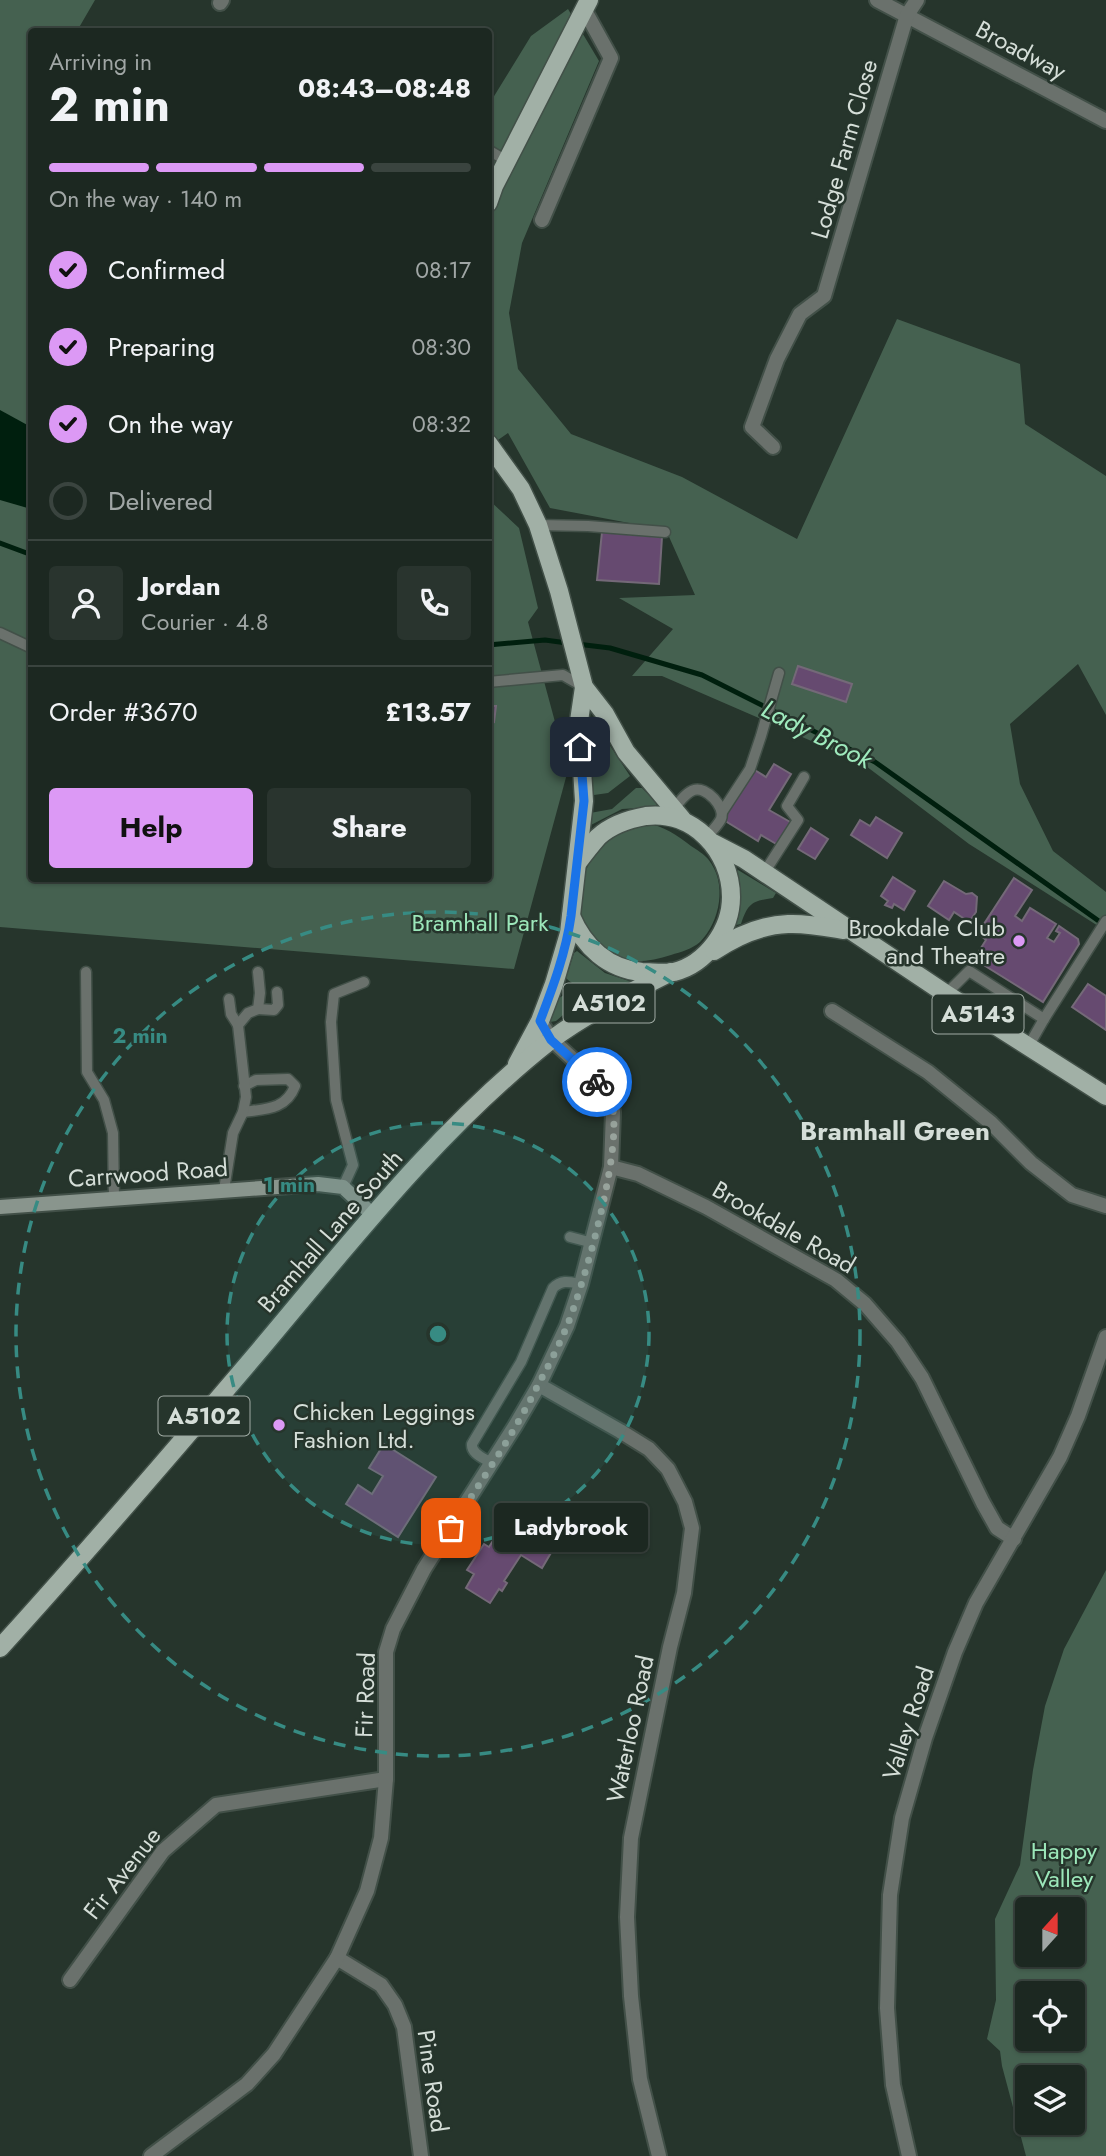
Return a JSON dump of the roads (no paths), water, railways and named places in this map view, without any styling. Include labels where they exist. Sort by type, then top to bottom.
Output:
[{"type":"main road","points":[[492,192],[586,4]]},
{"type":"main road","points":[[492,449],[521,489],[538,525],[581,678],[579,721],[584,801],[571,916]]},
{"type":"main road","points":[[581,678],[626,752],[678,814]]},
{"type":"main road","points":[[578,862],[599,837],[620,823],[656,815],[678,814]]},
{"type":"main road","name":"A5143","points":[[678,814],[710,840],[744,859],[851,932],[1106,1096]]},
{"type":"main road","name":"A5143","points":[[701,960],[717,941],[725,926],[731,898],[727,873],[710,840]]},
{"type":"main road","name":"A5143","points":[[571,916],[579,934],[604,959],[628,969],[671,972],[701,960],[733,938],[754,931],[787,924],[851,932]]},
{"type":"main road","name":"Bramhall Lane South","points":[[511,1075],[540,1021],[554,984],[569,933],[571,916]]},
{"type":"main road","name":"Bramhall Lane South","points":[[0,1648],[192,1430],[373,1215],[452,1129],[551,1040],[593,1011],[671,972]]},
{"type":"street","name":"Broadway","points":[[877,0],[1106,121]]},
{"type":"street","name":"Lodge Farm Close","points":[[773,447],[752,427],[777,359],[800,314],[824,296],[907,15],[917,0]]},
{"type":"street","points":[[542,220],[611,58],[586,4]]},
{"type":"street","points":[[832,1011],[928,1072],[992,1123],[1031,1163],[1072,1195],[1106,1206]]},
{"type":"street","name":"Fir Road","points":[[151,2156],[247,2084],[274,2054],[337,1958],[367,1891],[385,1807],[386,1653],[393,1629],[424,1569],[538,1385],[567,1326],[593,1242],[611,1167],[613,1124],[610,1098],[590,1075],[551,1040],[540,1021]]},
{"type":"street","name":"Brookdale Road","points":[[611,1167],[638,1174],[706,1207],[836,1280],[865,1304],[898,1342],[922,1378],[997,1528],[1014,1539]]},
{"type":"street","name":"Carrwood Road","points":[[0,1207],[318,1184],[343,1187]]},
{"type":"street","points":[[343,1187],[373,1215]]},
{"type":"street","name":"Valley Road","points":[[909,2156],[893,2085],[888,2030],[888,1926],[892,1870],[900,1827],[955,1651],[976,1603],[1060,1457],[1078,1416],[1106,1337]]},
{"type":"street","name":"Waterloo Road","points":[[538,1385],[649,1449],[668,1469],[685,1502],[692,1528],[684,1593],[670,1647],[631,1838],[627,1917],[631,1996],[640,2079],[659,2156]]},
{"type":"street","name":"Fir Avenue","points":[[70,1980],[163,1852],[216,1805],[386,1779]]},
{"type":"street","name":"Pine Road","points":[[337,1958],[381,1985],[395,2005],[404,2027],[421,2156]]},
{"type":"lane","points":[[492,152],[507,161]]},
{"type":"lane","points":[[538,525],[665,532]]},
{"type":"lane","points":[[0,633],[28,647]]},
{"type":"lane","points":[[722,812],[750,769],[779,673]]},
{"type":"lane","points":[[492,682],[563,675],[581,678]]},
{"type":"lane","points":[[764,873],[798,820],[787,806],[804,777]]},
{"type":"lane","points":[[678,814],[690,792],[703,790],[720,805],[722,812],[710,840]]},
{"type":"lane","points":[[1028,1046],[1106,921]]},
{"type":"lane","points":[[946,994],[969,971],[1044,1019]]},
{"type":"lane","points":[[86,972],[87,1072],[104,1100],[113,1133],[114,1198]]},
{"type":"lane","points":[[258,972],[258,1009]]},
{"type":"lane","points":[[343,1187],[353,1165],[336,1100],[331,1022],[334,994],[364,982]]},
{"type":"lane","points":[[238,1025],[248,1013],[258,1009],[274,1010],[278,1005],[277,992]]},
{"type":"lane","points":[[223,1190],[233,1133],[243,1112],[246,1097],[238,1025],[231,1014],[229,999]]},
{"type":"lane","points":[[243,1112],[278,1107],[291,1096],[295,1086],[288,1079],[257,1080],[244,1086]]},
{"type":"lane","points":[[570,1237],[593,1242]]},
{"type":"lane","points":[[491,1463],[475,1453],[472,1444],[521,1362],[553,1289],[564,1281],[581,1284]]},
{"type":"waterway","name":"Lady Brook","points":[[0,543],[28,554]]},
{"type":"waterway","name":"Lady Brook","points":[[492,645],[545,640],[567,643]]},
{"type":"waterway","name":"Lady Brook","points":[[577,644],[610,648],[702,675],[875,762],[1103,924]]},
{"type":"place","name":"Brookdale Club and Theatre","points":[[1019,941]]},
{"type":"place","name":"Chicken Leggings Fashion Ltd.","points":[[279,1425]]},
{"type":"place","name":"Ladybrook","points":[[451,1528]]},
{"type":"district","name":"Bramhall Green","points":[[895,1131]]},
{"type":"park label","name":"Bramhall Park","points":[[480,922]]},
{"type":"park label","name":"Happy Valley","points":[[1064,1864]]}]
